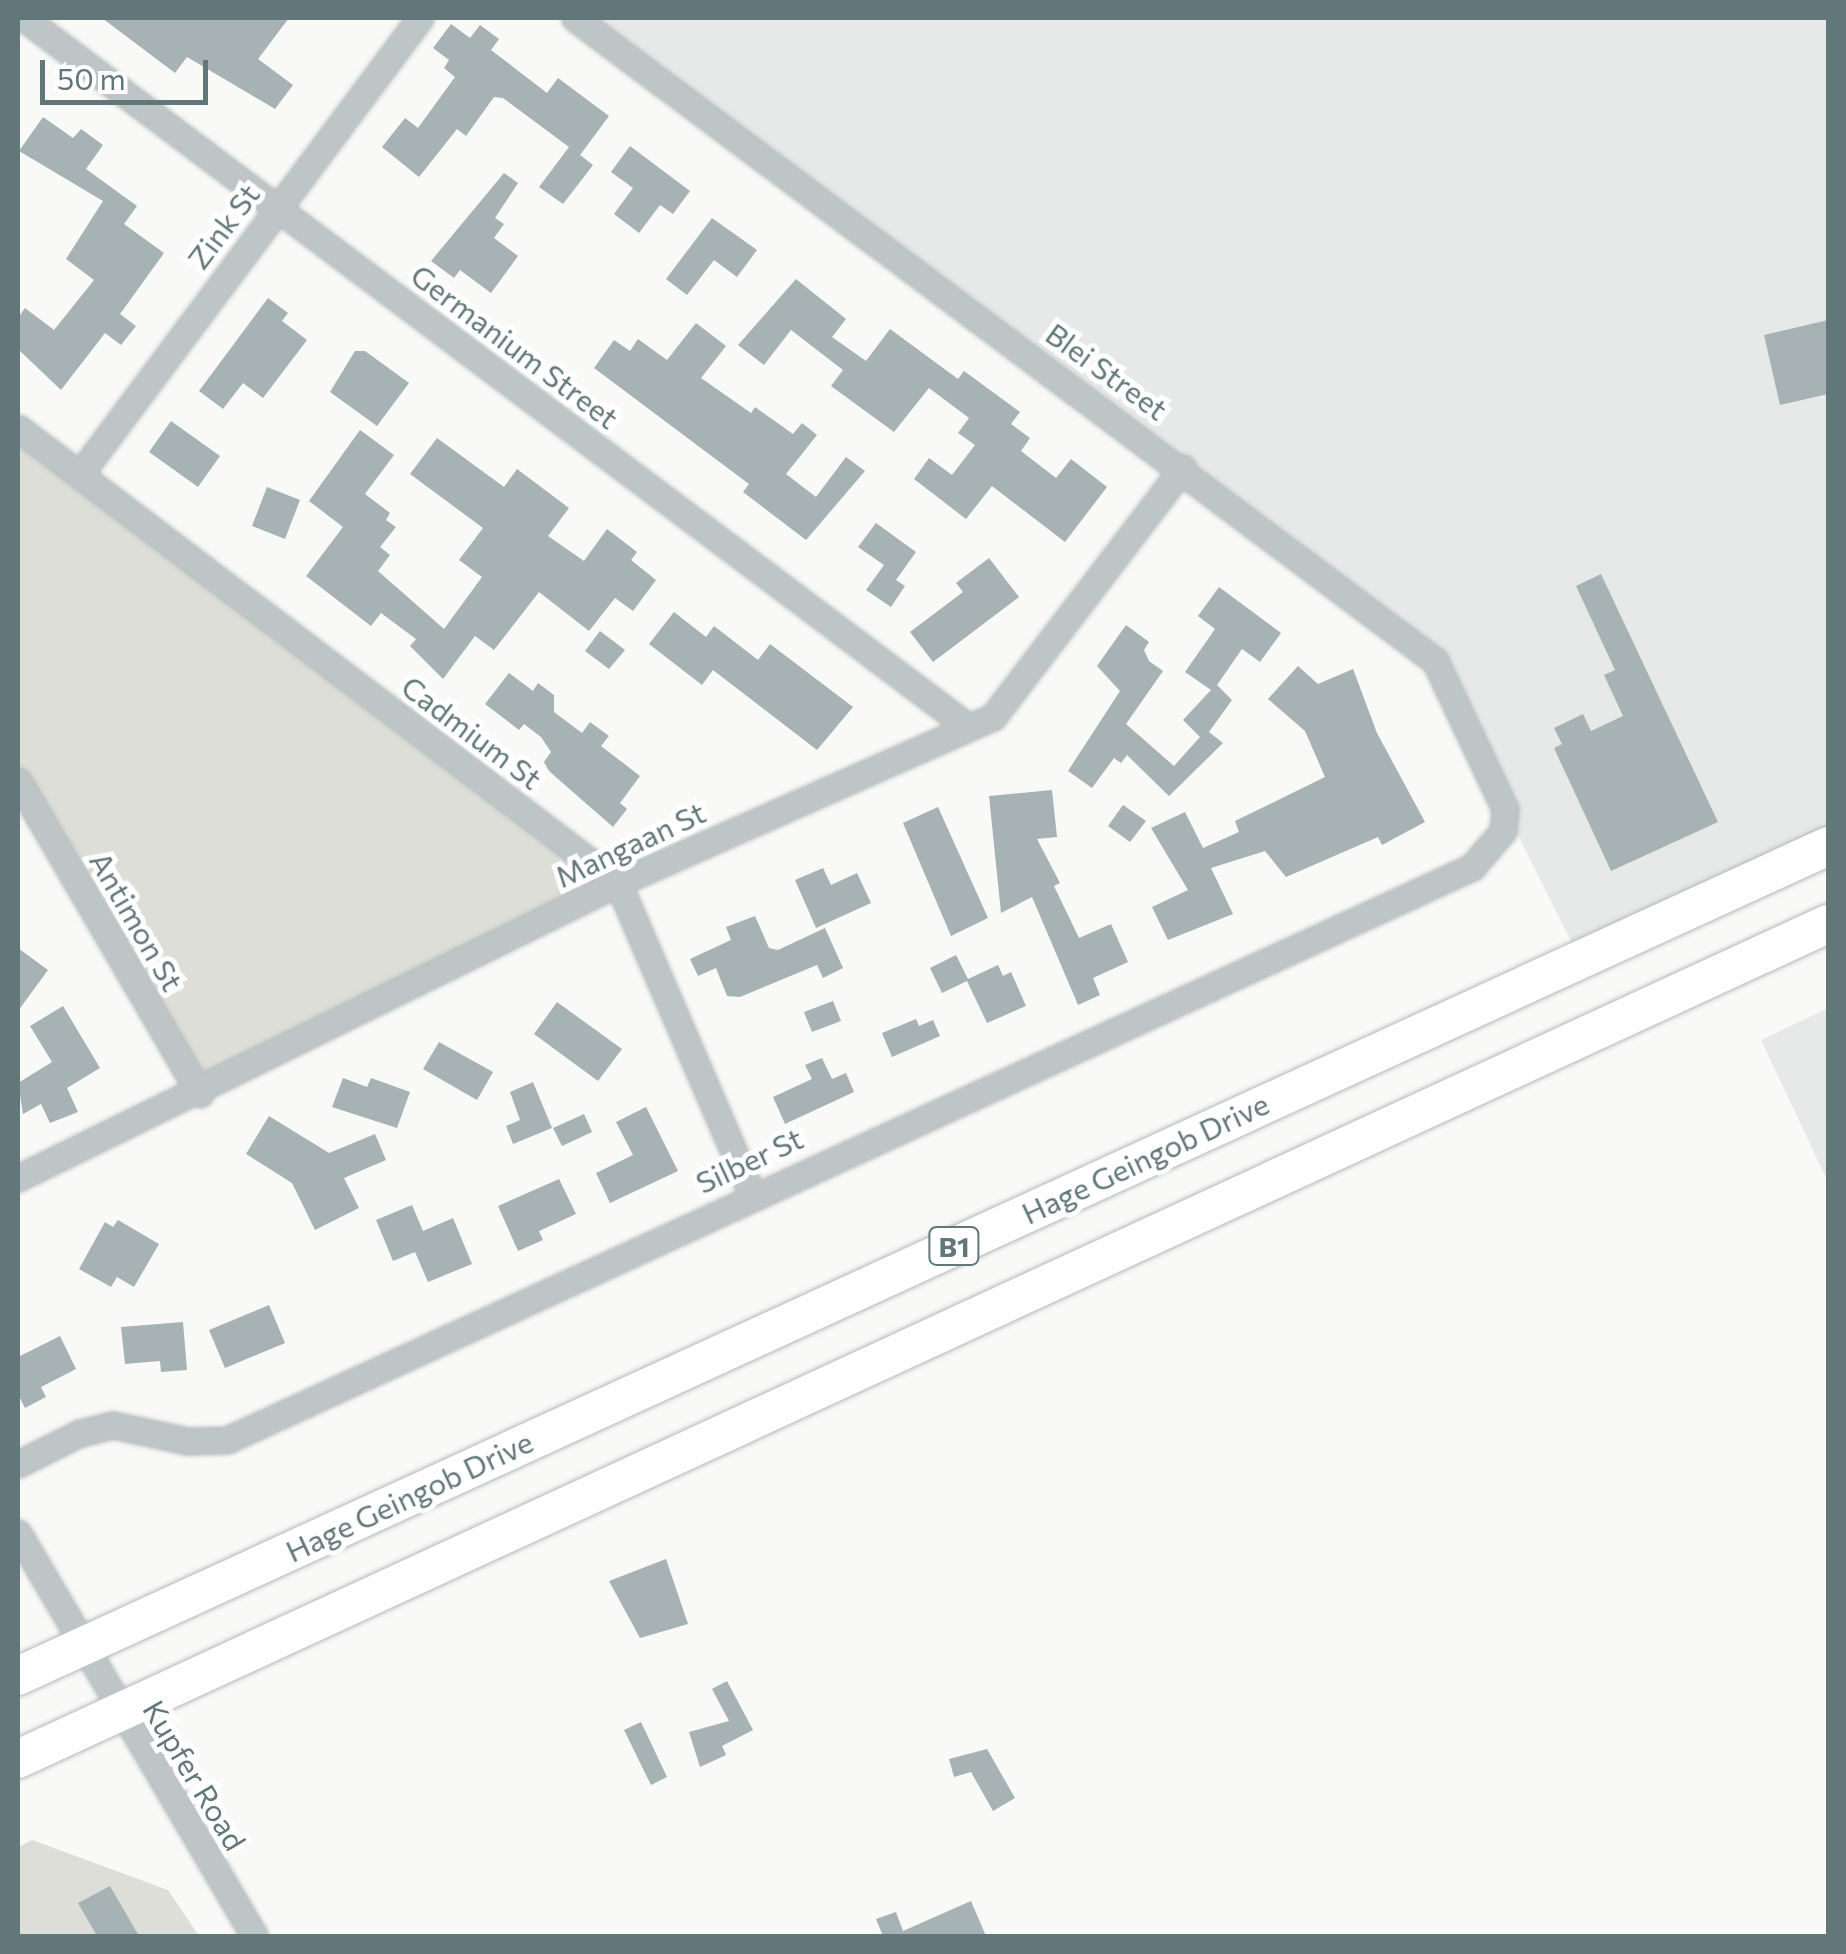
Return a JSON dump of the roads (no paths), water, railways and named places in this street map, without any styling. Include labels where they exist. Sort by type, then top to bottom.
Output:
[{"type":"highway","name":"Hage Geingob Drive","points":[[80,1646],[1828,846]]},
{"type":"highway","name":"B1","points":[[18,1759],[1828,924]]},
{"type":"highway","name":"B1","points":[[18,1676],[80,1646]]},
{"type":"street","name":"Germanium Street","points":[[24,18],[967,726]]},
{"type":"street","name":"Zink St","points":[[80,474],[420,18]]},
{"type":"street","name":"Blei Street","points":[[575,18],[1183,468],[1435,662],[1505,809],[1496,846]]},
{"type":"street","name":"Cadmium St","points":[[18,428],[618,883],[752,1194]]},
{"type":"street","name":"Mangaan St","points":[[18,1178],[200,1094],[618,883],[1004,708],[1183,468]]},
{"type":"street","name":"Antimon St","points":[[18,781],[200,1094]]},
{"type":"street","name":"Silber St","points":[[18,1464],[80,1433],[114,1426],[187,1441],[227,1440],[752,1194],[1472,867],[1496,846]]},
{"type":"street","name":"Kupfer Road","points":[[18,1533],[80,1646],[254,1936]]}]
